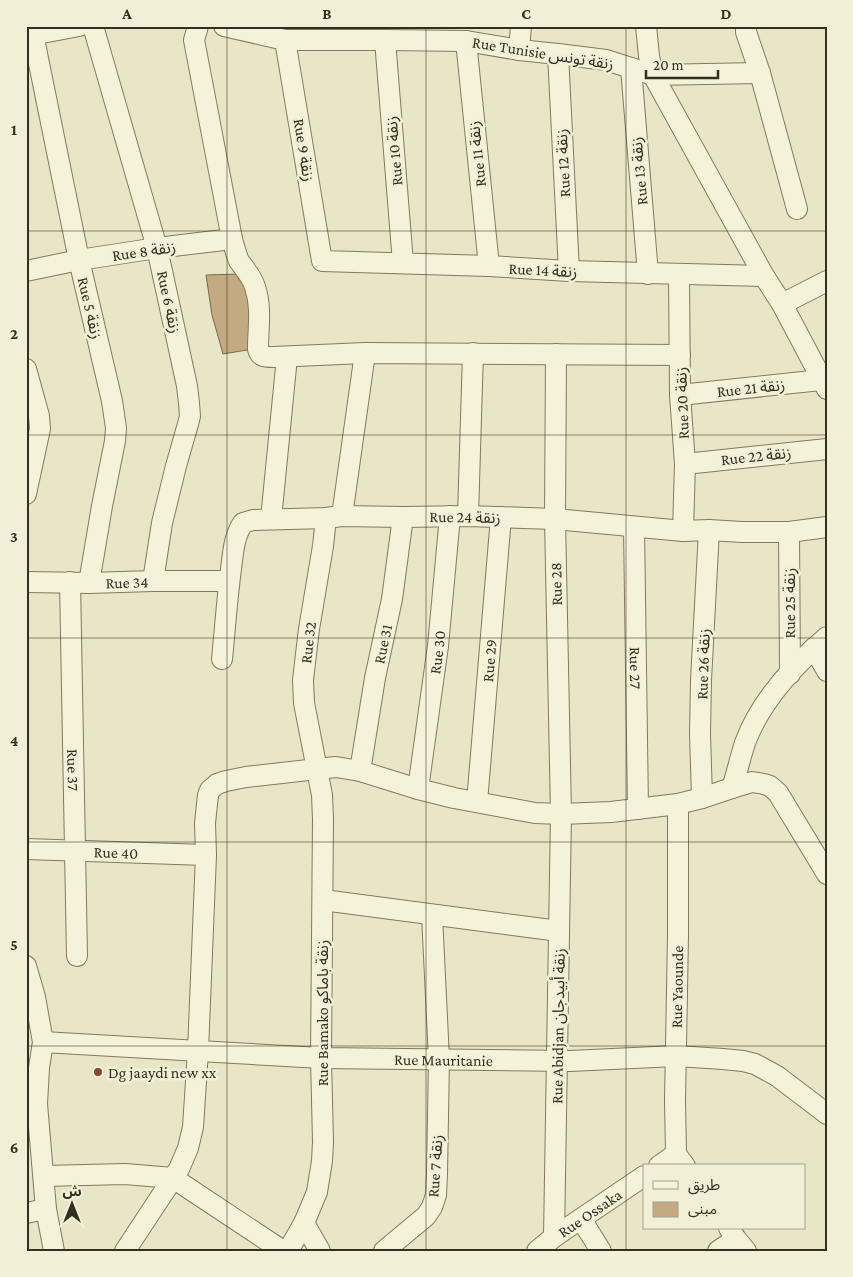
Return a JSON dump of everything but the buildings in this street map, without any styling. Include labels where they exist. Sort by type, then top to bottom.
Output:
[{"type":"street","points":[[29,35],[79,26]]},
{"type":"street","name":"Rue 6 زنقة","points":[[93,26],[157,248],[190,403],[190,416],[162,523],[153,581]]},
{"type":"street","points":[[198,26],[194,40],[232,238],[239,260],[255,286],[260,309],[258,349],[260,354],[266,357],[365,354],[680,355]]},
{"type":"street","name":"Rue Tunisie زنقة تونس","points":[[224,26],[285,40],[466,41],[519,50],[606,60],[654,75],[760,73]]},
{"type":"street","points":[[519,50],[521,26]]},
{"type":"street","points":[[646,26],[649,56],[654,75],[764,276],[782,304],[824,384]]},
{"type":"street","points":[[746,26],[746,32],[760,73],[797,209]]},
{"type":"street","name":"Rue 5 زنقة","points":[[29,35],[112,401],[116,428],[102,506],[79,583]]},
{"type":"street","name":"Rue 9 زنقة","points":[[285,40],[322,261]]},
{"type":"street","name":"Rue 10 زنقة","points":[[385,40],[404,263]]},
{"type":"street","name":"Rue 11 زنقة","points":[[466,41],[489,266]]},
{"type":"street","name":"Rue 12 زنقة","points":[[558,54],[569,272]]},
{"type":"street","name":"Rue 13 زنقة","points":[[631,68],[648,274]]},
{"type":"street","name":"Rue 8 زنقة","points":[[26,271],[79,260],[232,238]]},
{"type":"street","name":"Rue 14 زنقة","points":[[322,261],[489,266],[569,272],[764,276]]},
{"type":"street","name":"Rue 20 زنقة","points":[[679,275],[680,395],[685,464],[683,531]]},
{"type":"street","points":[[782,304],[827,282]]},
{"type":"street","name":"Rue 32","points":[[317,769],[306,716],[303,680],[309,629],[323,546],[334,517],[365,354]]},
{"type":"street","name":"Rue 30","points":[[418,789],[459,516],[473,354]]},
{"type":"street","name":"Rue 28","points":[[556,354],[555,520],[561,814]]},
{"type":"street","points":[[271,520],[287,357]]},
{"type":"street","points":[[26,369],[39,416],[40,429],[26,494]]},
{"type":"street","name":"Rue 21 زنقة","points":[[680,395],[824,384]]},
{"type":"street","name":"Rue 22 زنقة","points":[[685,464],[827,448]]},
{"type":"street","name":"Rue 24 زنقة","points":[[222,659],[235,540],[241,525],[253,520],[459,516],[555,520],[683,531],[789,532],[827,527]]},
{"type":"street","name":"Rue 31","points":[[360,772],[373,687],[392,600],[404,517]]},
{"type":"street","name":"Rue 29","points":[[477,802],[501,518]]},
{"type":"street","name":"Rue 27","points":[[634,527],[638,809]]},
{"type":"street","name":"Rue 26 زنقة","points":[[702,798],[701,680],[709,530]]},
{"type":"street","name":"Rue 25 زنقة","points":[[789,532],[790,674]]},
{"type":"street","name":"Rue 34","points":[[26,582],[230,581]]},
{"type":"street","name":"Rue 37","points":[[77,956],[75,850],[79,583]]},
{"type":"street","points":[[732,788],[746,742],[756,719],[769,697],[820,642]]},
{"type":"street","points":[[820,642],[827,671]]},
{"type":"street","points":[[125,1251],[179,1169],[188,1148],[193,1127],[206,855],[205,822],[208,795],[210,790],[217,784],[246,777],[336,767],[454,798],[535,813],[561,814],[611,812],[678,804],[752,782],[764,784],[774,790],[827,874]]},
{"type":"street","name":"Rue Bamako زنقة باماكو","points":[[288,1251],[304,1223],[317,1192],[322,1161],[321,1058],[324,819],[317,769]]},
{"type":"street","name":"Rue Yaounde","points":[[678,804],[676,1056],[681,1160]]},
{"type":"street","name":"Rue Abidjan زنقة أبيدجان","points":[[554,1237],[561,814]]},
{"type":"street","name":"Rue 40","points":[[26,849],[206,855]]},
{"type":"street","points":[[323,900],[559,931]]},
{"type":"street","name":"Rue 7 زنقة","points":[[384,1251],[426,1216],[432,1207],[436,1195],[438,1059],[432,915]]},
{"type":"street","points":[[26,966],[35,997],[43,1042],[37,1104],[46,1209],[54,1251]]},
{"type":"street","name":"Rue Mauritanie","points":[[43,1042],[321,1058],[570,1061],[676,1056],[743,1061],[755,1064],[777,1076],[827,1114]]},
{"type":"street","points":[[666,1164],[681,1160]]},
{"type":"street","points":[[44,1176],[125,1174],[173,1178],[283,1251]]},
{"type":"street","name":"Rue Ossaka","points":[[537,1251],[554,1237],[643,1177]]},
{"type":"street","points":[[26,1213],[46,1209]]},
{"type":"street","points":[[581,1219],[601,1251]]},
{"type":"street","points":[[304,1223],[320,1251]]},
{"type":"street","points":[[718,1251],[737,1239]]},
{"type":"place","name":"Dg jaaydi new xx","points":[[98,1072]]}]
